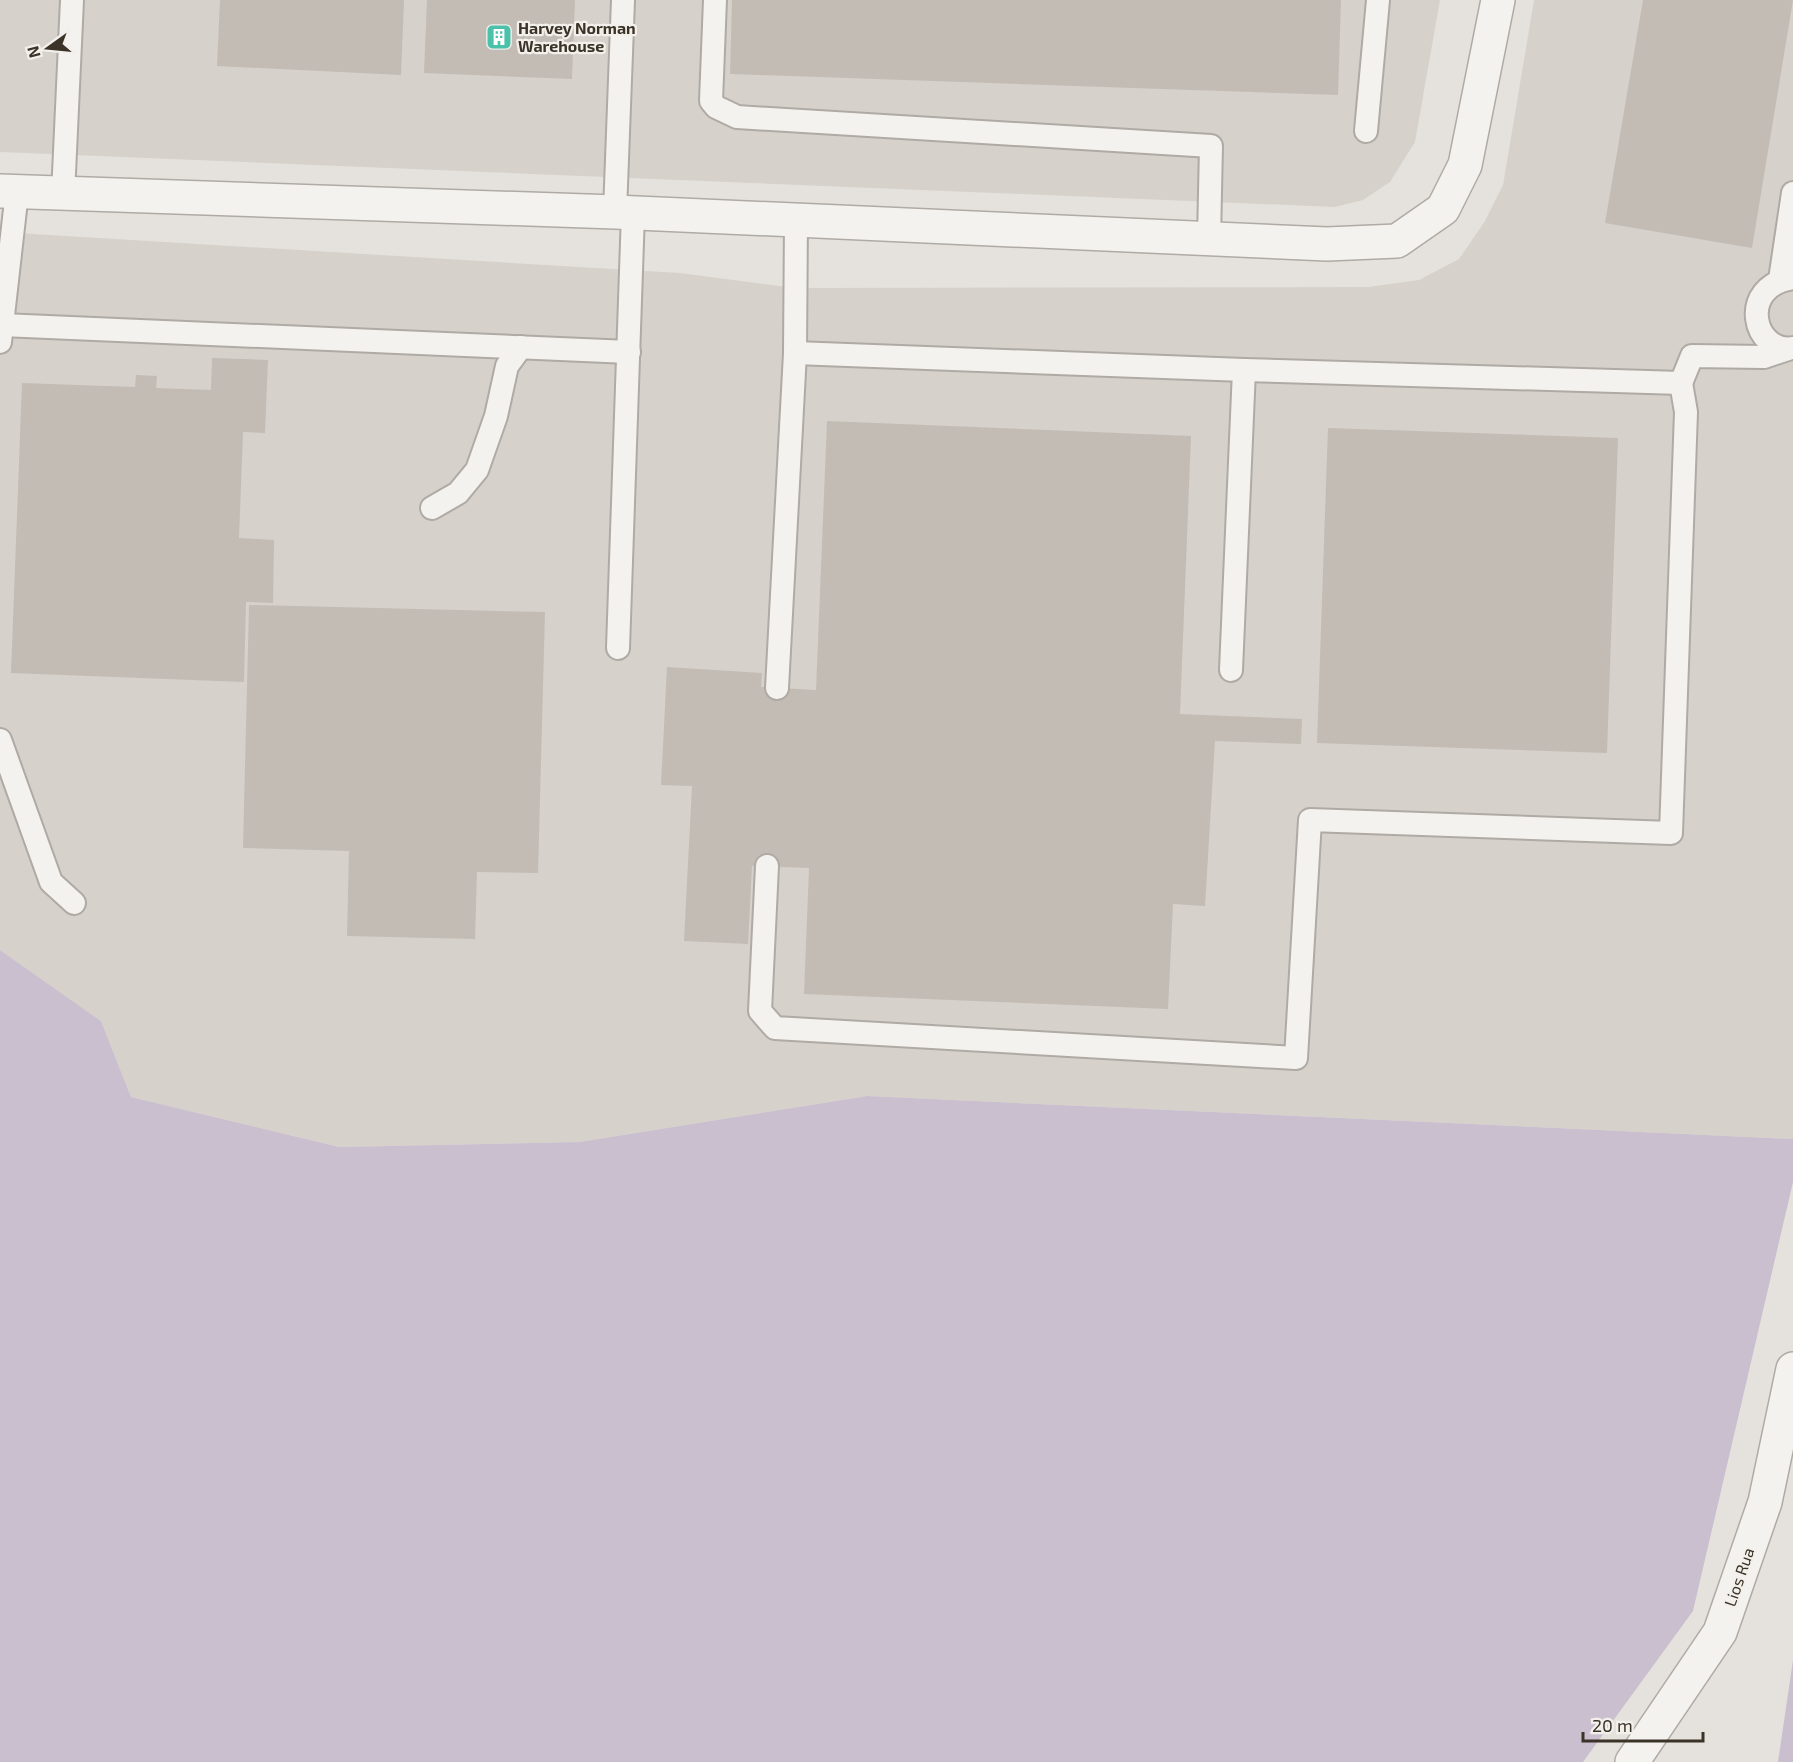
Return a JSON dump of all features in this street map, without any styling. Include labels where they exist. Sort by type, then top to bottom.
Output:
[{"type":"street","points":[[9,192],[624,212],[1327,244],[1397,241],[1443,209],[1466,165],[1498,0]]},
{"type":"street","name":"Lios Rua","points":[[1632,1762],[1720,1632],[1765,1502],[1793,1369]]},
{"type":"lane","points":[[63,195],[72,0]]},
{"type":"lane","points":[[618,648],[629,352],[624,212],[623,0]]},
{"type":"lane","points":[[715,0],[711,101],[716,107],[737,117],[1211,146],[1209,239]]},
{"type":"lane","points":[[1366,131],[1378,0]]},
{"type":"lane","points":[[9,192],[1,333],[629,352]]},
{"type":"lane","points":[[1790,349],[1773,344],[1761,332],[1756,317],[1758,302],[1766,289],[1786,279],[1793,193]]},
{"type":"lane","points":[[777,688],[795,353],[796,220]]},
{"type":"lane","points":[[432,508],[458,493],[477,470],[496,416],[507,366],[521,347]]},
{"type":"lane","points":[[767,867],[760,1011],[775,1028],[1296,1058],[1310,820],[1671,833],[1686,412],[1681,383],[1692,356],[1764,357],[1790,349]]},
{"type":"lane","points":[[795,353],[1681,383]]},
{"type":"lane","points":[[1231,670],[1244,370]]},
{"type":"lane","points":[[0,740],[51,882],[74,903]]},
{"type":"shaded area","points":[[0,0],[1440,0],[1415,142],[1390,182],[1363,200],[1335,207],[0,152]]},
{"type":"shaded area","points":[[1534,0],[1793,0],[1793,1139],[867,1096],[579,1142],[339,1147],[131,1097],[101,1021],[0,950],[0,232],[680,273],[795,288],[1368,287],[1419,280],[1459,259],[1485,221],[1503,185]]},
{"type":"shaded area","points":[[0,950],[101,1021],[131,1097],[339,1147],[579,1142],[867,1096],[1793,1139],[1793,1182],[1693,1611],[1583,1762],[0,1762]]},
{"type":"shaded area","points":[[1793,1660],[1793,1762],[1778,1762]]},
{"type":"building","points":[[220,0],[404,0],[401,75],[217,66]]},
{"type":"building","name":"Harvey Norman Warehouse","points":[[427,0],[575,0],[572,79],[424,73]]},
{"type":"building","points":[[732,0],[1341,0],[1338,95],[730,74]]},
{"type":"building","points":[[1643,0],[1793,0],[1752,248],[1605,223]]},
{"type":"building","points":[[212,358],[268,360],[265,433],[243,432],[239,538],[274,540],[273,603],[246,602],[244,682],[11,673],[22,383],[135,387],[136,375],[157,376],[156,388],[211,390]]},
{"type":"building","points":[[827,421],[1191,436],[1180,714],[1302,719],[1301,744],[1215,741],[1205,906],[1173,904],[1168,1009],[804,994],[809,868],[752,866],[748,944],[684,941],[692,786],[661,785],[667,667],[762,673],[761,687],[816,690]]},
{"type":"building","points":[[1328,428],[1618,438],[1607,753],[1317,743]]},
{"type":"building","points":[[249,605],[545,612],[538,873],[477,872],[475,939],[347,936],[349,851],[243,848]]},
{"type":"place","name":"Harvey Norman Warehouse","points":[[499,37]]}]
